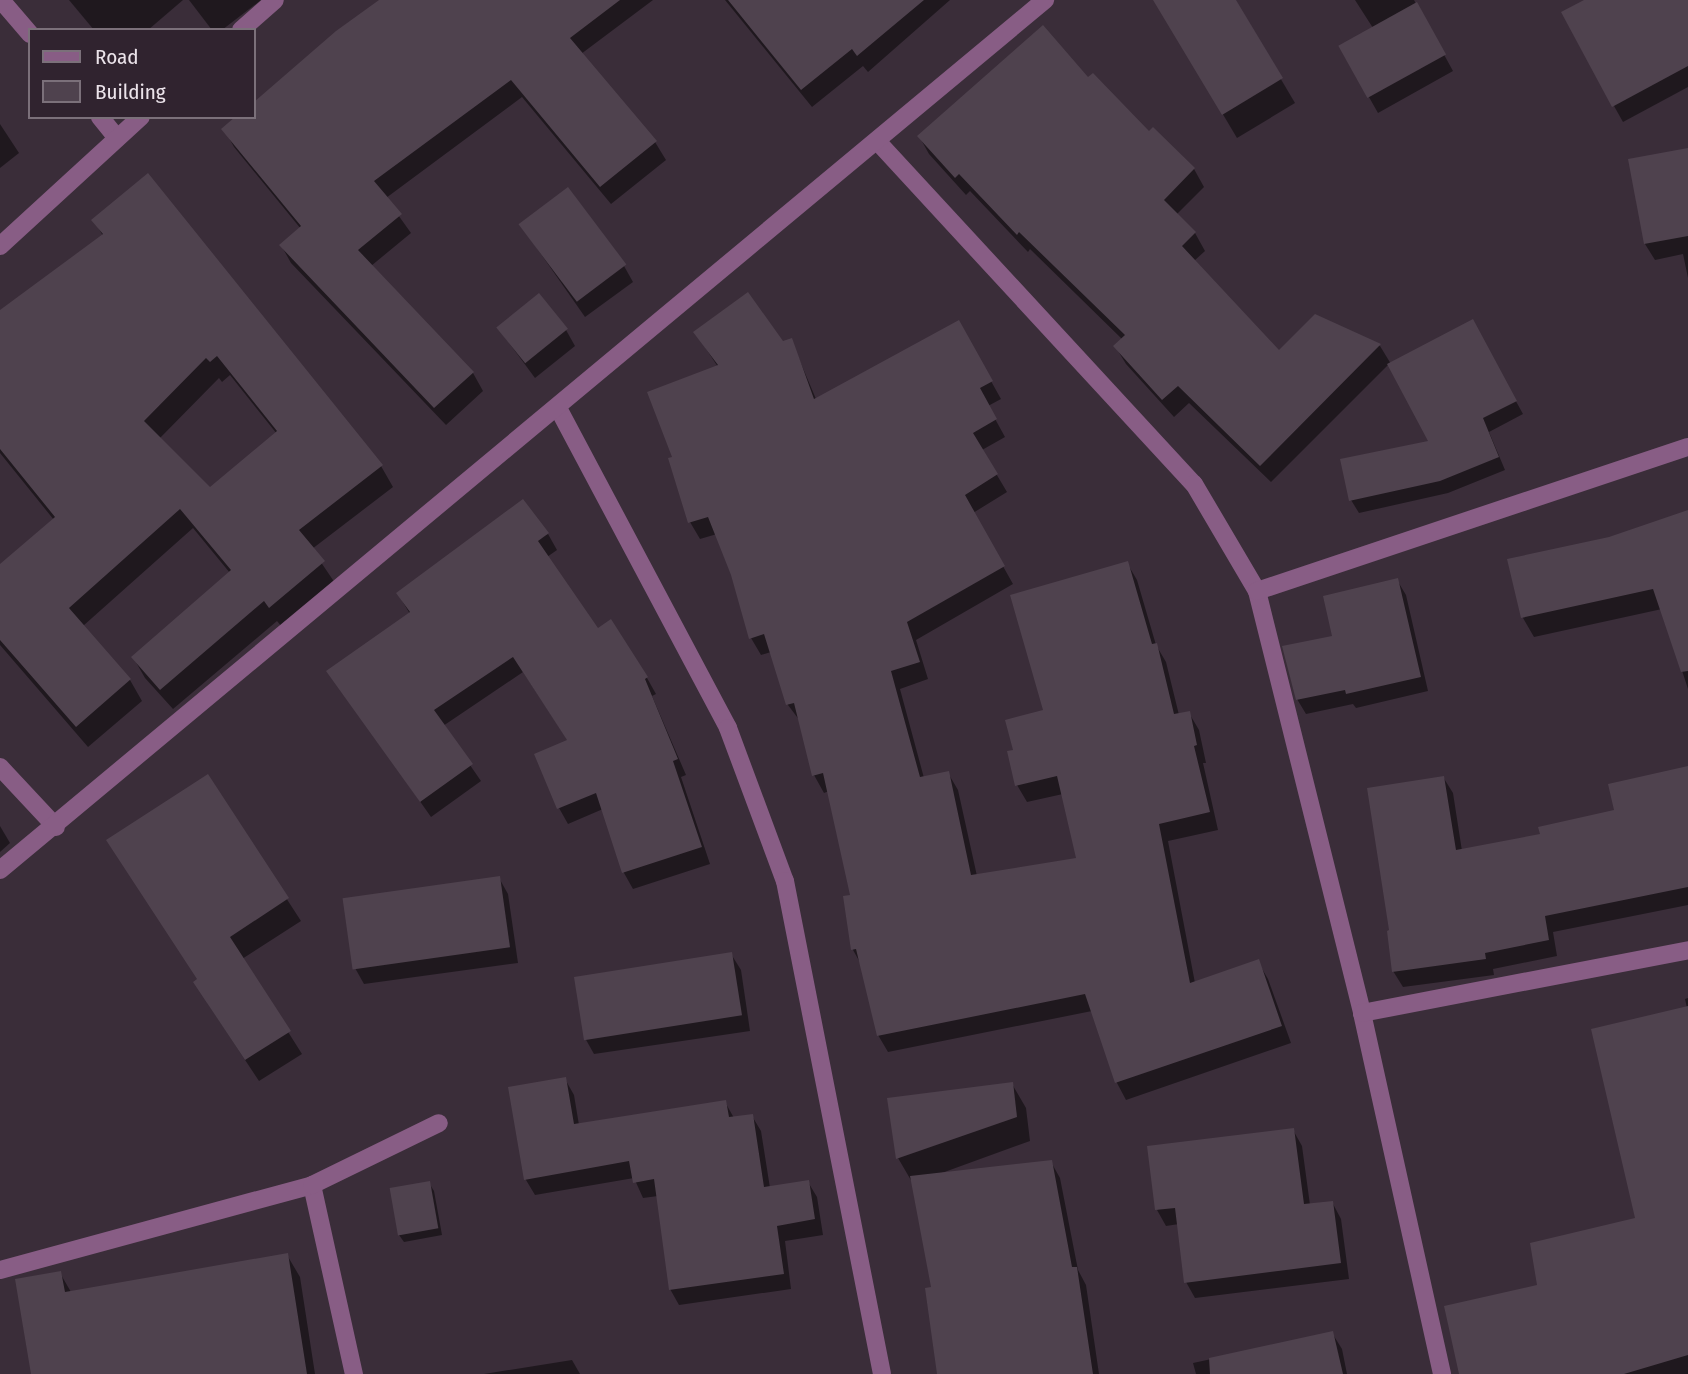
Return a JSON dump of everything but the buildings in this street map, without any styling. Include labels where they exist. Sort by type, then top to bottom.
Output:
[{"type":"street","points":[[1,0],[28,32]]},
{"type":"street","points":[[243,28],[275,0]]},
{"type":"street","points":[[0,870],[56,827],[1045,0]]},
{"type":"street","points":[[102,119],[117,138]]},
{"type":"street","points":[[0,246],[139,119]]},
{"type":"street","points":[[877,141],[1194,484],[1257,591],[1362,1013],[1442,1374]]},
{"type":"street","points":[[558,408],[728,728],[785,881],[882,1374]]},
{"type":"street","points":[[1257,591],[1688,447]]},
{"type":"street","points":[[0,767],[56,827]]},
{"type":"street","points":[[1362,1013],[1688,950]]},
{"type":"street","points":[[0,1270],[312,1185],[439,1123]]},
{"type":"street","points":[[312,1185],[354,1374]]}]
